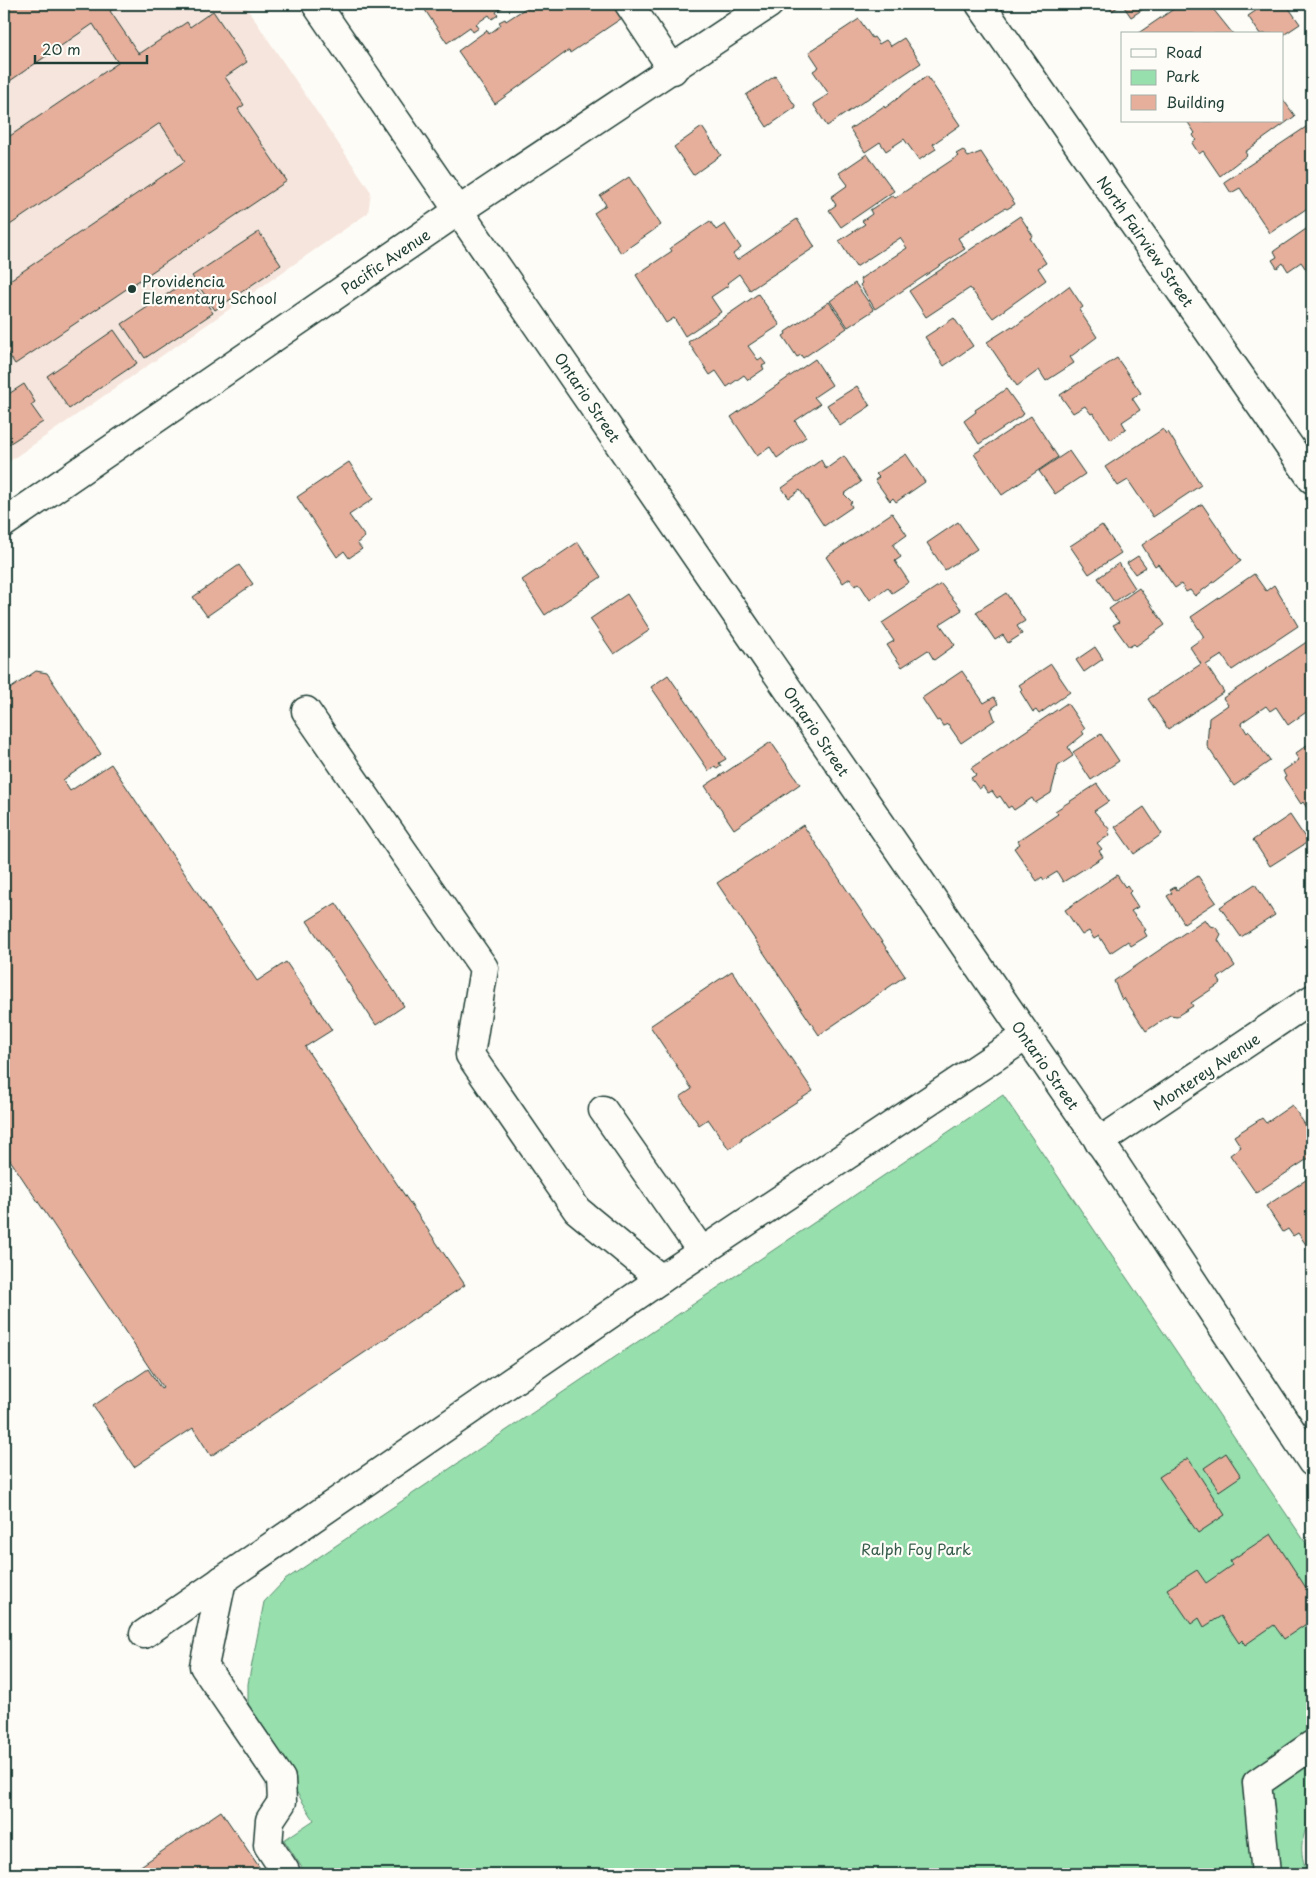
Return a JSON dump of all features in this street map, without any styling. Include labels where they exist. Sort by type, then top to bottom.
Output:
[{"type":"street","name":"Ontario Street","points":[[316,4],[458,211],[481,240],[1099,1142],[1312,1462]]},
{"type":"street","points":[[629,4],[673,70]]},
{"type":"street","name":"Pacific Avenue","points":[[4,523],[458,211],[673,70],[769,4]]},
{"type":"street","name":"North Fairview Street","points":[[980,4],[1312,479]]},
{"type":"street","points":[[306,711],[484,968],[470,1055],[577,1210],[661,1280]]},
{"type":"street","name":"Monterey Avenue","points":[[1099,1142],[1312,999]]},
{"type":"street","points":[[144,1634],[702,1252],[1026,1036]]},
{"type":"street","points":[[603,1110],[702,1252]]},
{"type":"street","points":[[222,1580],[204,1666],[281,1779],[282,1802],[270,1820],[268,1845],[285,1871]]},
{"type":"street","points":[[1266,1874],[1257,1783],[1312,1745]]},
{"type":"shaded area","name":"Providencia Elementary School","points":[[4,4],[244,4],[371,192],[368,213],[4,465]]},
{"type":"green space","name":"Ralph Foy Park","points":[[1003,1095],[1312,1552],[1312,1814],[1302,1844],[1303,1857],[1308,1874],[306,1874],[284,1840],[314,1820],[248,1715],[248,1684],[264,1602],[285,1580]]},
{"type":"building","points":[[4,4],[120,4],[110,11],[139,54],[187,22],[190,27],[213,11],[247,62],[225,77],[244,105],[238,109],[287,181],[15,364],[4,347],[4,284],[185,161],[160,123],[4,229],[4,140],[118,63],[93,24],[4,85]]},
{"type":"building","points":[[421,4],[507,4],[496,12],[498,15],[492,19],[489,15],[476,24],[479,28],[473,32],[470,27],[447,43]]},
{"type":"building","points":[[532,4],[612,4],[622,18],[570,53],[569,50],[495,104],[458,51],[487,30],[489,34],[501,25],[499,22],[505,19],[506,21]]},
{"type":"building","points":[[1107,4],[1122,4],[1112,11]]},
{"type":"building","points":[[1122,4],[1151,4],[1131,17]]},
{"type":"building","points":[[1181,4],[1209,4],[1231,32],[1140,32]]},
{"type":"building","points":[[1266,4],[1286,4],[1300,24],[1284,35],[1284,32],[1259,32],[1248,16]]},
{"type":"building","points":[[859,19],[872,38],[874,37],[879,44],[886,40],[891,46],[904,38],[921,63],[827,126],[813,104],[829,94],[813,71],[819,67],[809,52]]},
{"type":"building","points":[[775,76],[796,107],[767,127],[746,95]]},
{"type":"building","points":[[927,76],[960,125],[933,144],[936,149],[919,160],[904,139],[886,151],[880,142],[865,152],[850,129],[884,106],[885,108]]},
{"type":"building","points":[[1284,101],[1295,116],[1245,152],[1247,155],[1220,176],[1203,151],[1199,154],[1192,143],[1196,140],[1193,135],[1195,133],[1188,122],[1284,122]]},
{"type":"building","points":[[1312,123],[1312,205],[1270,233],[1240,188],[1231,193],[1224,182]]},
{"type":"building","points":[[702,127],[721,155],[693,175],[674,147]]},
{"type":"building","points":[[963,150],[968,157],[981,152],[1015,204],[1007,209],[1005,208],[958,238],[965,249],[875,309],[860,285],[862,283],[860,279],[907,248],[900,238],[856,267],[839,241],[865,224],[862,221],[872,214],[870,210],[893,195],[895,198],[958,156],[956,154]]},
{"type":"building","points":[[867,154],[894,191],[841,227],[829,210],[836,205],[831,197],[848,185],[839,173]]},
{"type":"building","points":[[629,177],[661,225],[621,253],[594,213],[606,205],[600,196]]},
{"type":"building","points":[[1020,216],[1033,236],[1030,238],[1046,263],[1038,268],[1046,280],[993,318],[970,288],[926,317],[909,291]]},
{"type":"building","points":[[797,219],[815,247],[750,290],[739,274],[727,283],[729,285],[711,297],[721,312],[685,336],[674,318],[666,323],[636,275],[672,251],[670,248],[710,221],[716,230],[725,224],[741,248],[733,254],[737,260]]},
{"type":"building","points":[[1312,225],[1312,278],[1301,262],[1288,271],[1283,263],[1277,268],[1272,260],[1277,257],[1274,251]]},
{"type":"building","points":[[259,232],[281,265],[215,310],[192,276]]},
{"type":"building","points":[[190,279],[213,313],[145,358],[122,324]]},
{"type":"building","points":[[855,283],[874,310],[848,327],[830,301]]},
{"type":"building","points":[[1069,286],[1083,307],[1079,310],[1097,337],[1070,357],[1074,363],[1046,381],[1039,370],[1017,386],[987,342],[1012,326],[1013,328]]},
{"type":"building","points":[[758,294],[780,325],[748,346],[758,360],[761,358],[766,364],[762,366],[764,369],[748,380],[744,375],[727,387],[716,371],[710,375],[688,342]]},
{"type":"building","points":[[829,302],[847,328],[803,358],[801,355],[797,357],[783,336],[786,334],[785,332]]},
{"type":"building","points":[[954,318],[973,346],[944,366],[925,337]]},
{"type":"building","points":[[114,330],[137,363],[69,409],[47,376]]},
{"type":"building","points":[[1117,358],[1141,393],[1132,398],[1140,410],[1122,422],[1126,429],[1111,440],[1093,413],[1091,414],[1085,406],[1073,413],[1060,395]]},
{"type":"building","points":[[815,359],[832,385],[814,397],[820,404],[795,421],[806,437],[777,458],[770,447],[757,456],[731,417]]},
{"type":"building","points":[[24,384],[35,402],[31,405],[43,422],[4,447],[4,397]]},
{"type":"building","points":[[857,386],[870,406],[840,426],[827,405]]},
{"type":"building","points":[[1006,389],[1024,414],[979,444],[964,421],[976,412],[975,410]]},
{"type":"building","points":[[1031,416],[1058,457],[1002,495],[974,454]]},
{"type":"building","points":[[1163,429],[1166,434],[1168,432],[1201,485],[1153,517],[1128,480],[1118,486],[1105,467]]},
{"type":"building","points":[[1069,451],[1085,474],[1055,494],[1039,471]]},
{"type":"building","points":[[906,454],[925,482],[896,502],[893,498],[890,501],[875,480],[879,477],[876,474]]},
{"type":"building","points":[[844,456],[861,482],[844,494],[852,502],[850,503],[852,507],[824,526],[800,490],[789,498],[782,488],[821,460],[826,469]]},
{"type":"building","points":[[349,462],[373,499],[349,515],[365,537],[357,543],[362,549],[349,558],[344,551],[337,557],[297,497]]},
{"type":"building","points":[[1202,504],[1241,561],[1195,596],[1190,590],[1186,592],[1181,584],[1175,588],[1158,564],[1155,566],[1142,545]]},
{"type":"building","points":[[892,513],[907,535],[893,545],[901,557],[895,561],[909,582],[892,593],[888,588],[870,600],[859,583],[855,586],[850,578],[843,583],[826,557]]},
{"type":"building","points":[[958,522],[977,549],[945,570],[927,543]]},
{"type":"building","points":[[1102,525],[1121,553],[1089,574],[1070,546]]},
{"type":"building","points":[[578,542],[601,577],[545,615],[522,580]]},
{"type":"building","points":[[1138,556],[1146,567],[1135,574],[1127,563]]},
{"type":"building","points":[[1119,563],[1135,588],[1114,602],[1098,578]]},
{"type":"building","points":[[239,565],[253,584],[207,616],[193,597]]},
{"type":"building","points":[[1254,574],[1266,591],[1274,585],[1298,626],[1232,670],[1222,655],[1206,665],[1224,692],[1168,729],[1148,699],[1201,664],[1190,647],[1204,637],[1191,617]]},
{"type":"building","points":[[941,584],[962,610],[940,624],[955,645],[934,660],[928,650],[902,667],[887,645],[894,641],[882,623]]},
{"type":"building","points":[[1139,588],[1165,625],[1136,646],[1134,644],[1129,647],[1113,625],[1119,622],[1109,609]]},
{"type":"building","points":[[1006,593],[1025,621],[1017,626],[1022,634],[1008,643],[1003,635],[995,640],[976,612]]},
{"type":"building","points":[[627,594],[650,630],[614,654],[590,619]]},
{"type":"building","points":[[1308,641],[1312,647],[1312,708],[1288,725],[1276,707],[1270,711],[1266,706],[1241,723],[1247,733],[1249,731],[1270,761],[1234,786],[1207,746],[1209,718],[1228,705],[1223,698]]},
{"type":"building","points":[[1095,647],[1103,659],[1084,672],[1076,660]]},
{"type":"building","points":[[1051,664],[1070,692],[1039,714],[1036,710],[1033,712],[1020,691],[1022,689],[1019,685]]},
{"type":"building","points":[[36,671],[47,673],[101,754],[63,780],[70,791],[111,764],[257,981],[286,962],[332,1030],[305,1047],[465,1285],[211,1456],[193,1428],[134,1467],[93,1406],[148,1369],[161,1389],[163,1388],[4,1151],[4,693]]},
{"type":"building","points":[[962,671],[984,703],[994,697],[998,704],[991,709],[995,720],[961,743],[948,724],[943,726],[939,720],[937,721],[922,698]]},
{"type":"building","points":[[668,675],[726,759],[719,763],[721,766],[717,769],[715,766],[709,771],[651,687]]},
{"type":"building","points":[[1067,703],[1085,729],[1082,731],[1084,734],[1068,747],[1073,756],[1058,766],[1051,793],[1035,803],[1032,798],[1014,810],[1011,806],[1008,808],[1000,796],[997,798],[992,791],[988,793],[983,786],[979,789],[971,778],[976,775],[971,768]]},
{"type":"building","points":[[1101,734],[1119,761],[1091,780],[1073,752]]},
{"type":"building","points":[[1312,741],[1312,804],[1307,808],[1303,802],[1301,804],[1284,778],[1286,777],[1283,771],[1299,760],[1295,754]]},
{"type":"building","points":[[771,742],[800,784],[734,829],[705,786]]},
{"type":"building","points":[[1097,784],[1109,801],[1094,811],[1110,830],[1108,831],[1110,835],[1097,843],[1102,849],[1099,851],[1103,857],[1063,882],[1057,872],[1044,880],[1042,877],[1037,881],[1014,848],[1020,844],[1018,841],[1058,814],[1055,811]]},
{"type":"building","points":[[1144,807],[1162,834],[1134,854],[1115,827]]},
{"type":"building","points":[[1290,815],[1308,842],[1270,866],[1253,840]]},
{"type":"building","points":[[803,825],[905,976],[819,1035],[717,883]]},
{"type":"building","points":[[1117,875],[1125,887],[1127,885],[1131,891],[1129,893],[1138,907],[1131,911],[1146,930],[1144,931],[1147,936],[1131,946],[1128,941],[1110,953],[1099,936],[1094,939],[1089,931],[1082,935],[1065,910]]},
{"type":"building","points":[[1198,876],[1216,902],[1184,923],[1167,896],[1172,893],[1170,890],[1175,887],[1177,890]]},
{"type":"building","points":[[1255,884],[1275,915],[1241,937],[1220,907]]},
{"type":"building","points":[[336,903],[404,1006],[376,1025],[307,921]]},
{"type":"building","points":[[1205,919],[1210,926],[1215,927],[1221,934],[1218,940],[1235,966],[1218,978],[1221,983],[1191,1003],[1193,1006],[1177,1016],[1170,1015],[1146,1031],[1124,998],[1122,1000],[1114,981]]},
{"type":"building","points":[[732,971],[813,1091],[741,1138],[742,1140],[729,1149],[708,1119],[699,1125],[680,1097],[692,1089],[650,1026]]},
{"type":"building","points":[[1292,1105],[1312,1135],[1312,1156],[1256,1193],[1230,1155],[1241,1147],[1234,1136],[1262,1118],[1266,1123]]},
{"type":"building","points":[[1312,1176],[1312,1246],[1309,1249],[1298,1233],[1293,1236],[1288,1229],[1283,1232],[1266,1206]]},
{"type":"building","points":[[1226,1453],[1241,1476],[1219,1491],[1204,1468]]},
{"type":"building","points":[[1188,1458],[1225,1515],[1198,1533],[1159,1477]]},
{"type":"building","points":[[1271,1534],[1312,1597],[1312,1620],[1284,1639],[1274,1625],[1245,1645],[1242,1640],[1239,1643],[1221,1616],[1204,1627],[1199,1618],[1191,1624],[1167,1589],[1197,1570],[1206,1583],[1232,1565],[1230,1561]]},
{"type":"building","points":[[221,1811],[264,1874],[129,1874]]},
{"type":"building","points":[[92,1867],[97,1874],[71,1874],[79,1869],[82,1873]]},
{"type":"place","name":"Providencia Elementary School","points":[[132,289]]}]
